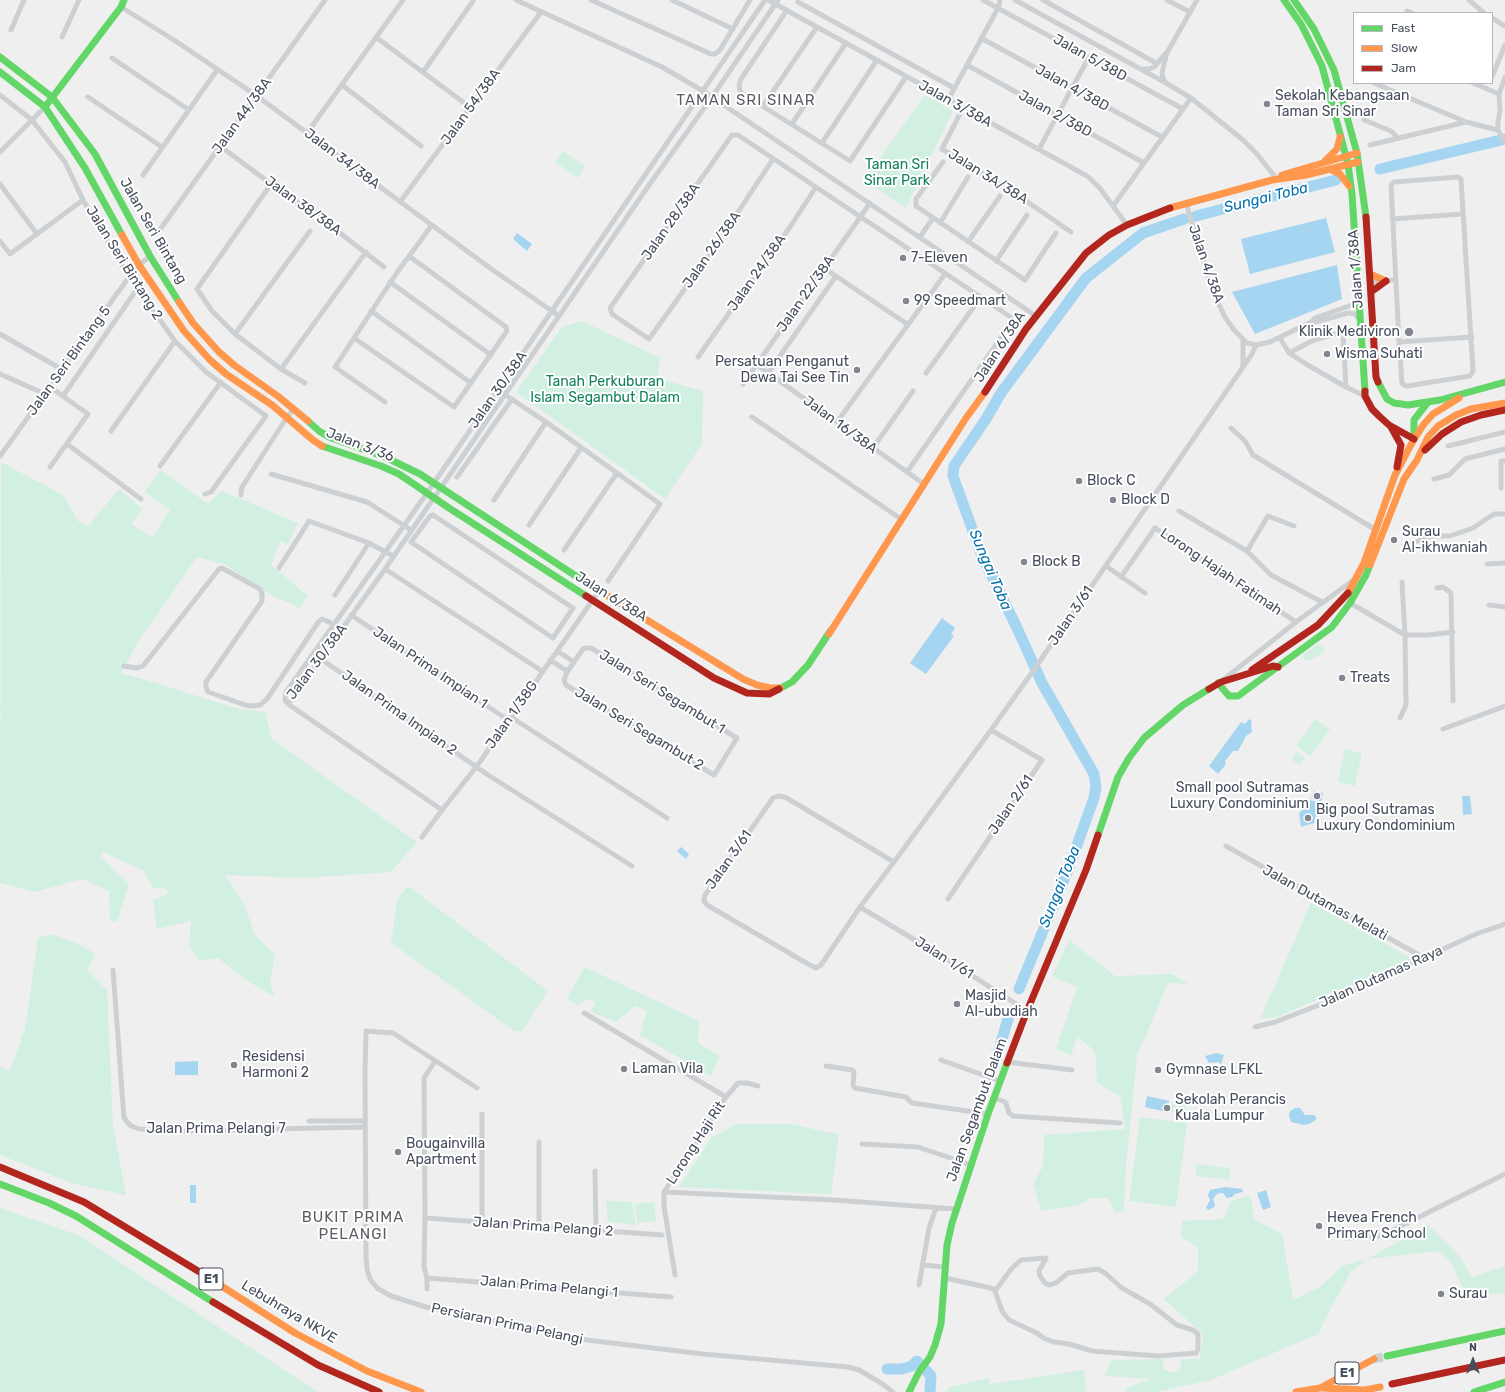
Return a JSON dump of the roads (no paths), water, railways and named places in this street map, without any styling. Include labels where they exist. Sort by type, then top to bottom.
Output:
[{"type":"main road","points":[[45,107],[121,7],[124,0]]},
{"type":"main road","name":"Jalan 1/38A","points":[[1284,0],[1301,24],[1322,66],[1348,164],[1356,246],[1365,396]]},
{"type":"main road","name":"Jalan 1/38A","points":[[1294,0],[1314,29],[1334,70],[1357,153],[1363,194],[1370,274],[1367,282],[1371,292],[1376,377],[1382,391],[1387,399],[1394,403],[1408,405],[1428,402],[1477,390]]},
{"type":"main road","name":"Jalan Seri Bintang","points":[[0,57],[52,97],[95,154],[150,256],[193,323],[219,352],[234,365],[279,396],[294,409]]},
{"type":"main road","name":"Jalan Seri Bintang","points":[[0,72],[45,107],[85,168],[139,265],[184,331],[210,360],[226,374],[287,417]]},
{"type":"main road","points":[[1325,162],[1337,149],[1341,134]]},
{"type":"main road","name":"Jalan 6/38A","points":[[434,498],[592,601],[714,678],[747,693],[759,695],[769,694],[792,682],[808,665],[966,418],[980,401],[1036,316],[1086,253],[1109,235],[1156,212],[1275,179],[1357,153]]},
{"type":"main road","name":"Jalan 6/38A","points":[[1275,179],[1306,175],[1358,162]]},
{"type":"main road","points":[[1330,169],[1340,174],[1348,184],[1352,194]]},
{"type":"main road","points":[[1356,246],[1367,282],[1366,308],[1361,322]]},
{"type":"main road","points":[[1370,274],[1386,281]]},
{"type":"main road","points":[[1371,292],[1386,281]]},
{"type":"main road","points":[[1395,475],[1414,439],[1432,414],[1456,399],[1477,390],[1505,382]]},
{"type":"main road","points":[[1248,674],[1318,625],[1348,594],[1364,563],[1395,475],[1401,445],[1389,425],[1372,409],[1365,396]]},
{"type":"main road","points":[[1414,439],[1414,420],[1428,402]]},
{"type":"main road","points":[[1389,425],[1414,439],[1428,437],[1438,426],[1456,415],[1471,409],[1491,404],[1505,403]]},
{"type":"main road","name":"Jalan 3/36","points":[[294,409],[319,431],[384,457],[420,474],[440,488]]},
{"type":"main road","points":[[1418,460],[1433,442],[1453,427],[1480,415],[1505,410]]},
{"type":"main road","name":"Jalan 3/36","points":[[287,417],[313,440],[324,447],[381,466],[399,474],[434,498]]},
{"type":"main road","name":"Jalan Segambut Dalam","points":[[909,1392],[919,1372],[930,1357],[935,1345],[940,1324],[947,1245],[956,1209],[988,1114],[1027,1011],[1077,894],[1118,777],[1129,758],[1144,738],[1183,704],[1220,682],[1273,666],[1278,667],[1332,627],[1350,603],[1370,567],[1404,479],[1418,460],[1428,437]]},
{"type":"main road","name":"Jalan 6/38A","points":[[440,488],[599,591],[743,679],[757,685],[770,688],[782,688]]},
{"type":"main road","points":[[1220,682],[1229,696],[1238,696],[1278,667]]},
{"type":"main road","points":[[735,688],[744,688],[746,685],[743,679]]},
{"type":"main road","name":"Lebuhraya NKVE","points":[[0,1167],[36,1180],[84,1202],[205,1275],[295,1333],[367,1371],[421,1392]]},
{"type":"main road","name":"E1","points":[[0,1184],[49,1203],[76,1216],[264,1334],[318,1365],[379,1392]]},
{"type":"main road","points":[[1387,1356],[1505,1331]]},
{"type":"main road","name":"E1","points":[[1296,1392],[1320,1388],[1374,1359]]},
{"type":"main road","points":[[1392,1384],[1505,1360]]},
{"type":"main road","points":[[1474,1392],[1505,1382]]},
{"type":"main road","points":[[1320,1388],[1365,1390],[1380,1387]]},
{"type":"street","points":[[11,30],[24,0]]},
{"type":"street","points":[[62,37],[79,0]]},
{"type":"street","name":"Jalan 44/38A","points":[[159,231],[325,0]]},
{"type":"street","points":[[307,133],[403,0]]},
{"type":"street","points":[[516,0],[662,68],[703,91],[1036,316]]},
{"type":"street","points":[[591,0],[707,53],[715,54],[720,50],[750,0]]},
{"type":"street","points":[[672,0],[733,29]]},
{"type":"street","name":"Jalan 3/38A","points":[[766,0],[776,2],[789,12],[1088,176],[1114,206],[1127,225]]},
{"type":"street","name":"Jalan 30/38A","points":[[766,0],[427,493],[286,692],[285,700],[288,704],[385,569],[647,188],[712,97],[776,2]]},
{"type":"street","name":"Jalan 5/38D","points":[[983,0],[1000,3],[1089,57],[1183,108]]},
{"type":"street","points":[[1015,0],[1191,98],[1242,140],[1256,154],[1275,179]]},
{"type":"street","points":[[1043,0],[1156,64]]},
{"type":"street","points":[[1167,0],[1190,12]]},
{"type":"street","points":[[1141,69],[1149,69],[1168,51],[1197,0]]},
{"type":"street","points":[[1469,0],[1483,12]]},
{"type":"street","points":[[423,72],[473,1]]},
{"type":"street","points":[[906,76],[850,161],[740,92],[739,85],[741,79],[798,1],[954,88]]},
{"type":"street","points":[[948,100],[1000,3]]},
{"type":"street","name":"Jalan 34/38A","points":[[121,7],[178,42],[257,96],[400,202],[559,316]]},
{"type":"street","name":"Jalan 54/38A","points":[[400,202],[541,12]]},
{"type":"street","points":[[1493,19],[1505,26]]},
{"type":"street","points":[[763,106],[817,27]]},
{"type":"street","points":[[377,38],[471,108]]},
{"type":"street","name":"Jalan 4/38D","points":[[981,38],[1162,137]]},
{"type":"street","points":[[792,124],[846,43]]},
{"type":"street","points":[[1493,75],[1505,45]]},
{"type":"street","points":[[1166,83],[1162,73],[1168,51]]},
{"type":"street","points":[[1039,149],[1089,57]]},
{"type":"street","points":[[112,58],[188,110]]},
{"type":"street","points":[[822,143],[877,60]]},
{"type":"street","name":"Jalan 2/38D","points":[[967,65],[1144,163]]},
{"type":"street","points":[[143,175],[217,70]]},
{"type":"street","points":[[1505,77],[1499,94],[1503,110],[1499,132],[1505,142]]},
{"type":"street","points":[[1376,84],[1466,122],[1499,132]]},
{"type":"street","points":[[1475,84],[1499,94]]},
{"type":"street","points":[[1487,89],[1489,84]]},
{"type":"street","points":[[342,85],[421,146]]},
{"type":"street","name":"Jalan Seri Bintang 2","points":[[0,95],[32,120],[65,162],[83,200],[129,277],[175,341],[206,372],[266,416],[211,492],[205,494]]},
{"type":"street","points":[[88,97],[162,147]]},
{"type":"street","points":[[1114,206],[1191,98]]},
{"type":"street","points":[[0,152],[45,107]]},
{"type":"street","name":"Jalan 3A/38A","points":[[963,108],[942,149],[1019,196],[1071,232]]},
{"type":"street","points":[[1364,120],[1391,131],[1398,138]]},
{"type":"street","points":[[1370,145],[1466,122]]},
{"type":"street","name":"Jalan 28/38A","points":[[649,340],[612,314],[610,308],[732,135],[738,135],[773,159]]},
{"type":"street","name":"Jalan 38/38A","points":[[220,146],[366,252],[384,267]]},
{"type":"street","points":[[773,159],[981,297],[926,373]]},
{"type":"street","name":"Jalan 26/38A","points":[[649,340],[719,241],[773,159]]},
{"type":"street","points":[[943,162],[916,199],[915,204],[917,208],[1025,280],[1056,233]]},
{"type":"street","points":[[940,222],[968,177]]},
{"type":"street","points":[[1458,177],[1461,179],[1474,371],[1470,376],[1407,386],[1402,383],[1392,219],[1391,185],[1394,182],[1458,177]]},
{"type":"street","points":[[0,184],[37,234]]},
{"type":"street","points":[[271,184],[198,289],[212,311],[235,334],[281,369],[305,383]]},
{"type":"street","name":"Jalan 24/38A","points":[[698,357],[816,187]]},
{"type":"street","points":[[968,242],[1000,196]]},
{"type":"street","points":[[0,241],[10,254],[83,200]]},
{"type":"street","name":"Jalan 22/38A","points":[[743,384],[870,203]]},
{"type":"street","name":"Jalan 4/38A","points":[[1186,203],[1213,292],[1225,317],[1242,339],[1248,343],[1256,345]]},
{"type":"street","points":[[1392,219],[1463,214]]},
{"type":"street","points":[[996,260],[1027,215]]},
{"type":"street","points":[[920,237],[933,218]]},
{"type":"street","points":[[385,402],[335,367],[390,282],[432,225]]},
{"type":"street","points":[[235,334],[310,231]]},
{"type":"street","points":[[281,369],[366,252]]},
{"type":"street","name":"Jalan Seri Bintang 5","points":[[0,456],[129,277],[139,265],[150,256]]},
{"type":"street","points":[[354,338],[454,406],[507,331],[506,327],[409,256]]},
{"type":"street","points":[[824,268],[907,324]]},
{"type":"street","points":[[837,422],[907,324],[945,274]]},
{"type":"street","points":[[768,373],[836,276]]},
{"type":"street","points":[[1367,282],[1396,280]]},
{"type":"street","points":[[390,282],[490,355]]},
{"type":"street","points":[[63,396],[137,289]]},
{"type":"street","name":"Jalan 6/38A","points":[[907,472],[1012,320],[1012,318],[981,297]]},
{"type":"street","points":[[1256,345],[1266,344],[1311,322],[1315,318],[1360,302]]},
{"type":"street","points":[[371,311],[471,383]]},
{"type":"street","points":[[1311,322],[1348,313],[1355,314],[1361,322]]},
{"type":"street","points":[[1289,353],[1314,340],[1339,333],[1343,336],[1346,387]]},
{"type":"street","points":[[0,334],[63,370]]},
{"type":"street","points":[[1399,342],[1472,337]]},
{"type":"street","points":[[1280,338],[1289,353],[1346,387],[1365,396]]},
{"type":"street","points":[[1242,339],[1243,365]]},
{"type":"street","points":[[111,431],[175,341]]},
{"type":"street","name":"Jalan 3/61","points":[[894,862],[785,797],[778,796],[773,798],[705,895],[704,901],[707,905],[816,968],[821,965],[860,907],[894,862],[991,730],[1034,670],[1252,354],[1256,345]]},
{"type":"street","name":"Jalan 16/38A","points":[[757,365],[924,484]]},
{"type":"street","points":[[0,374],[45,394]]},
{"type":"street","points":[[160,466],[221,382]]},
{"type":"street","points":[[50,387],[88,414],[50,467]]},
{"type":"street","points":[[498,390],[546,422],[660,504],[608,581]]},
{"type":"street","points":[[873,448],[913,391]]},
{"type":"street","points":[[457,477],[512,400]]},
{"type":"street","points":[[241,495],[240,491],[242,486],[287,417],[294,409]]},
{"type":"street","points":[[752,417],[902,519]]},
{"type":"street","points":[[476,421],[483,426]]},
{"type":"street","points":[[494,500],[546,422]]},
{"type":"street","points":[[1231,428],[1244,441],[1253,455],[1376,530]]},
{"type":"street","points":[[1448,446],[1505,432]]},
{"type":"street","points":[[67,444],[141,499]]},
{"type":"street","points":[[529,524],[582,448]]},
{"type":"street","points":[[1434,479],[1449,475],[1465,459],[1505,449]]},
{"type":"street","points":[[1501,488],[1501,461],[1505,461]]},
{"type":"street","points":[[271,474],[367,502],[411,530]]},
{"type":"street","points":[[564,550],[617,474]]},
{"type":"street","points":[[1179,511],[1247,551],[1271,575],[1322,602]]},
{"type":"street","points":[[1409,544],[1432,536],[1450,536],[1473,528],[1494,514],[1505,514]]},
{"type":"street","points":[[405,538],[553,638],[573,608],[433,515],[430,516],[411,542]]},
{"type":"street","points":[[1247,551],[1268,516],[1294,526]]},
{"type":"street","points":[[280,568],[281,564],[309,521],[369,543],[393,556]]},
{"type":"street","name":"Lorong Hajah Fatimah","points":[[1121,577],[1155,528],[1296,622]]},
{"type":"street","points":[[335,595],[369,543]]},
{"type":"street","points":[[1487,564],[1505,562]]},
{"type":"street","points":[[1106,566],[1145,593]]},
{"type":"street","points":[[124,666],[137,668],[143,666],[222,568],[260,589],[262,601],[206,682],[208,692],[245,705],[260,705],[267,699],[319,621],[322,619],[342,629]]},
{"type":"street","points":[[385,569],[542,671]]},
{"type":"street","points":[[1220,682],[1355,578]]},
{"type":"street","points":[[1400,718],[1406,706],[1406,634],[1402,582]]},
{"type":"street","points":[[1437,588],[1443,587],[1451,593],[1453,632],[1453,701]]},
{"type":"street","name":"Jalan 1/38G","points":[[422,837],[476,766],[599,591]]},
{"type":"street","points":[[1350,603],[1406,634],[1428,635],[1453,632]]},
{"type":"street","points":[[1489,605],[1505,607]]},
{"type":"street","name":"Jalan Prima Impian 1","points":[[351,615],[509,719],[667,818]]},
{"type":"street","name":"Jalan Seri Segambut 1","points":[[574,662],[584,649],[591,648],[737,738],[714,775]]},
{"type":"street","points":[[557,651],[574,662]]},
{"type":"street","name":"Jalan Prima Impian 2","points":[[321,659],[476,766],[632,866]]},
{"type":"street","points":[[550,660],[567,671]]},
{"type":"street","name":"Jalan Seri Segambut 2","points":[[574,662],[567,671],[564,680],[566,685],[714,775]]},
{"type":"street","points":[[288,704],[442,810]]},
{"type":"street","points":[[1443,729],[1505,706]]},
{"type":"street","name":"Jalan 2/61","points":[[948,899],[1042,760],[991,730]]},
{"type":"street","name":"Jalan Dutamas Melati","points":[[1226,846],[1424,958]]},
{"type":"street","name":"Jalan 1/61","points":[[860,907],[948,960],[1027,1011]]},
{"type":"street","name":"Jalan Dutamas Raya","points":[[1255,1027],[1275,1022],[1332,1000],[1476,934],[1505,924]]},
{"type":"street","name":"Jalan Prima Pelangi 7","points":[[113,970],[124,1118],[131,1126],[139,1129],[178,1131],[365,1127]]},
{"type":"street","points":[[584,1013],[726,1097]]},
{"type":"street","name":"Persiaran Prima Pelangi","points":[[435,1061],[393,1033],[366,1031],[366,1257],[370,1279],[377,1288],[391,1296],[426,1307],[587,1340],[703,1354],[848,1367],[859,1370],[870,1376],[893,1392]]},
{"type":"street","points":[[941,1060],[1000,1080]]},
{"type":"street","points":[[428,1289],[428,1278],[424,1267],[424,1078],[435,1061],[477,1088]]},
{"type":"street","points":[[1007,1062],[1072,1070]]},
{"type":"street","points":[[826,1066],[852,1070],[854,1072],[853,1085],[855,1088],[906,1097],[912,1103],[988,1114]]},
{"type":"street","name":"Lorong Haji Rit","points":[[675,1275],[664,1206],[664,1192],[726,1097],[738,1083],[747,1083],[758,1086]]},
{"type":"street","points":[[994,1098],[1006,1103],[1009,1112],[1013,1116],[1120,1123]]},
{"type":"street","points":[[482,1114],[482,1223]]},
{"type":"street","points":[[309,1121],[365,1120]]},
{"type":"street","points":[[539,1142],[539,1227]]},
{"type":"street","points":[[862,1144],[918,1147],[971,1165]]},
{"type":"street","points":[[596,1171],[596,1230]]},
{"type":"street","points":[[1345,1238],[1379,1236],[1385,1234],[1505,1174]]},
{"type":"street","points":[[664,1192],[834,1200],[956,1209]]},
{"type":"street","points":[[919,1285],[929,1228],[936,1208]]},
{"type":"street","name":"Jalan Prima Pelangi 2","points":[[425,1218],[662,1235]]},
{"type":"street","points":[[945,1278],[987,1287],[996,1291],[1002,1311],[1009,1320],[1037,1333],[1045,1339],[1054,1342],[1069,1344],[1092,1351],[1151,1355],[1196,1353],[1198,1349],[1198,1334],[1192,1330],[1177,1325],[1150,1304],[1122,1288],[1105,1273],[1098,1269],[1068,1273],[1056,1283],[1049,1285],[1045,1283],[1040,1276],[1039,1271],[1046,1260],[1045,1257],[1021,1260],[1012,1268],[996,1291]]},
{"type":"street","points":[[922,1265],[945,1267]]},
{"type":"street","name":"Jalan Prima Pelangi 1","points":[[428,1278],[671,1297]]},
{"type":"water","points":[[1326,218],[1335,252],[1250,274],[1241,239]]},
{"type":"water","points":[[517,233],[532,244],[527,251],[513,239]]},
{"type":"water","points":[[1337,265],[1342,299],[1255,334],[1232,292]]},
{"type":"water","points":[[942,618],[955,628],[951,634],[954,636],[926,674],[910,663]]},
{"type":"water","points":[[1249,719],[1252,721],[1252,732],[1246,736],[1238,751],[1233,751],[1225,761],[1226,764],[1218,774],[1209,766],[1241,722],[1245,724]]},
{"type":"water","name":"Small pool Sutramas Luxury Condominium","points":[[1314,791],[1323,793],[1321,802],[1311,798]]},
{"type":"water","points":[[1462,796],[1470,796],[1472,814],[1463,815]]},
{"type":"water","name":"Big pool Sutramas Luxury Condominium","points":[[1310,800],[1319,803],[1314,823],[1301,827],[1299,813],[1309,804]]},
{"type":"water","points":[[681,847],[689,854],[686,859],[677,851]]},
{"type":"water","points":[[1217,1053],[1224,1055],[1221,1064],[1218,1062],[1209,1063],[1205,1056]]},
{"type":"water","points":[[198,1061],[198,1075],[175,1075],[175,1062]]},
{"type":"water","points":[[1147,1096],[1169,1101],[1167,1112],[1145,1107]]},
{"type":"water","points":[[1295,1108],[1300,1108],[1305,1115],[1314,1115],[1316,1120],[1304,1125],[1291,1122],[1289,1115],[1290,1111]]},
{"type":"water","points":[[190,1185],[196,1185],[196,1203],[190,1203]]},
{"type":"water","points":[[1225,1187],[1242,1189],[1243,1192],[1227,1198],[1223,1193],[1219,1193],[1213,1199],[1215,1205],[1214,1207],[1209,1210],[1206,1208],[1210,1200],[1208,1195],[1210,1190]]},
{"type":"water","points":[[1266,1190],[1271,1207],[1263,1210],[1257,1193]]},
{"type":"waterway","name":"Sungai Toba","points":[[1380,169],[1505,139]]},
{"type":"waterway","name":"Sungai Toba","points":[[1196,216],[1336,180]]},
{"type":"waterway","name":"Sungai Toba","points":[[1019,989],[1068,870],[1094,798],[1096,787],[1094,774],[1042,683],[982,556],[953,476],[954,466],[986,419],[1001,393],[1086,278],[1143,233],[1184,219]]},
{"type":"waterway","name":"Sungai Toba","points":[[994,1066],[1010,1012]]},
{"type":"waterway","name":"Sungai Toba","points":[[887,1369],[902,1369],[912,1366],[917,1361],[931,1376],[930,1392]]},
{"type":"tunnel","points":[[1374,1359],[1387,1356]]},
{"type":"place","name":"Sekolah Kebangsaan Taman Sri Sinar","points":[[1267,104]]},
{"type":"place","name":"7-Eleven","points":[[903,258]]},
{"type":"place","name":"99 Speedmart","points":[[906,301]]},
{"type":"place","name":"Klinik Mediviron","points":[[1409,332]]},
{"type":"place","name":"Wisma Suhati","points":[[1327,354]]},
{"type":"place","name":"Persatuan Penganut Dewa Tai See Tin","points":[[857,370]]},
{"type":"place","name":"Block C","points":[[1079,481]]},
{"type":"place","name":"Block D","points":[[1113,500]]},
{"type":"place","name":"Surau Al-ikhwaniah","points":[[1394,540]]},
{"type":"place","name":"Block B","points":[[1024,562]]},
{"type":"place","name":"Treats","points":[[1342,678]]},
{"type":"place","name":"Small pool Sutramas Luxury Condominium","points":[[1317,796]]},
{"type":"place","name":"Big pool Sutramas Luxury Condominium","points":[[1308,818]]},
{"type":"place","name":"Masjid Al-ubudiah","points":[[957,1004]]},
{"type":"place","name":"Residensi Harmoni 2","points":[[234,1065]]},
{"type":"place","name":"Laman Vila","points":[[624,1069]]},
{"type":"place","name":"Gymnase LFKL","points":[[1158,1070]]},
{"type":"place","name":"Sekolah Perancis Kuala Lumpur","points":[[1167,1108]]},
{"type":"place","name":"Bougainvilla Apartment","points":[[398,1152]]},
{"type":"place","name":"Hevea French Primary School","points":[[1319,1226]]},
{"type":"place","name":"Surau","points":[[1441,1294]]},
{"type":"district","name":"TAMAN SRI SINAR","points":[[746,101]]},
{"type":"district","name":"BUKIT PRIMA PELANGI","points":[[353,1226]]},
{"type":"park label","name":"Taman Sri Sinar Park","points":[[897,174]]},
{"type":"park label","name":"Tanah Perkuburan Islam Segambut Dalam","points":[[605,390]]}]
